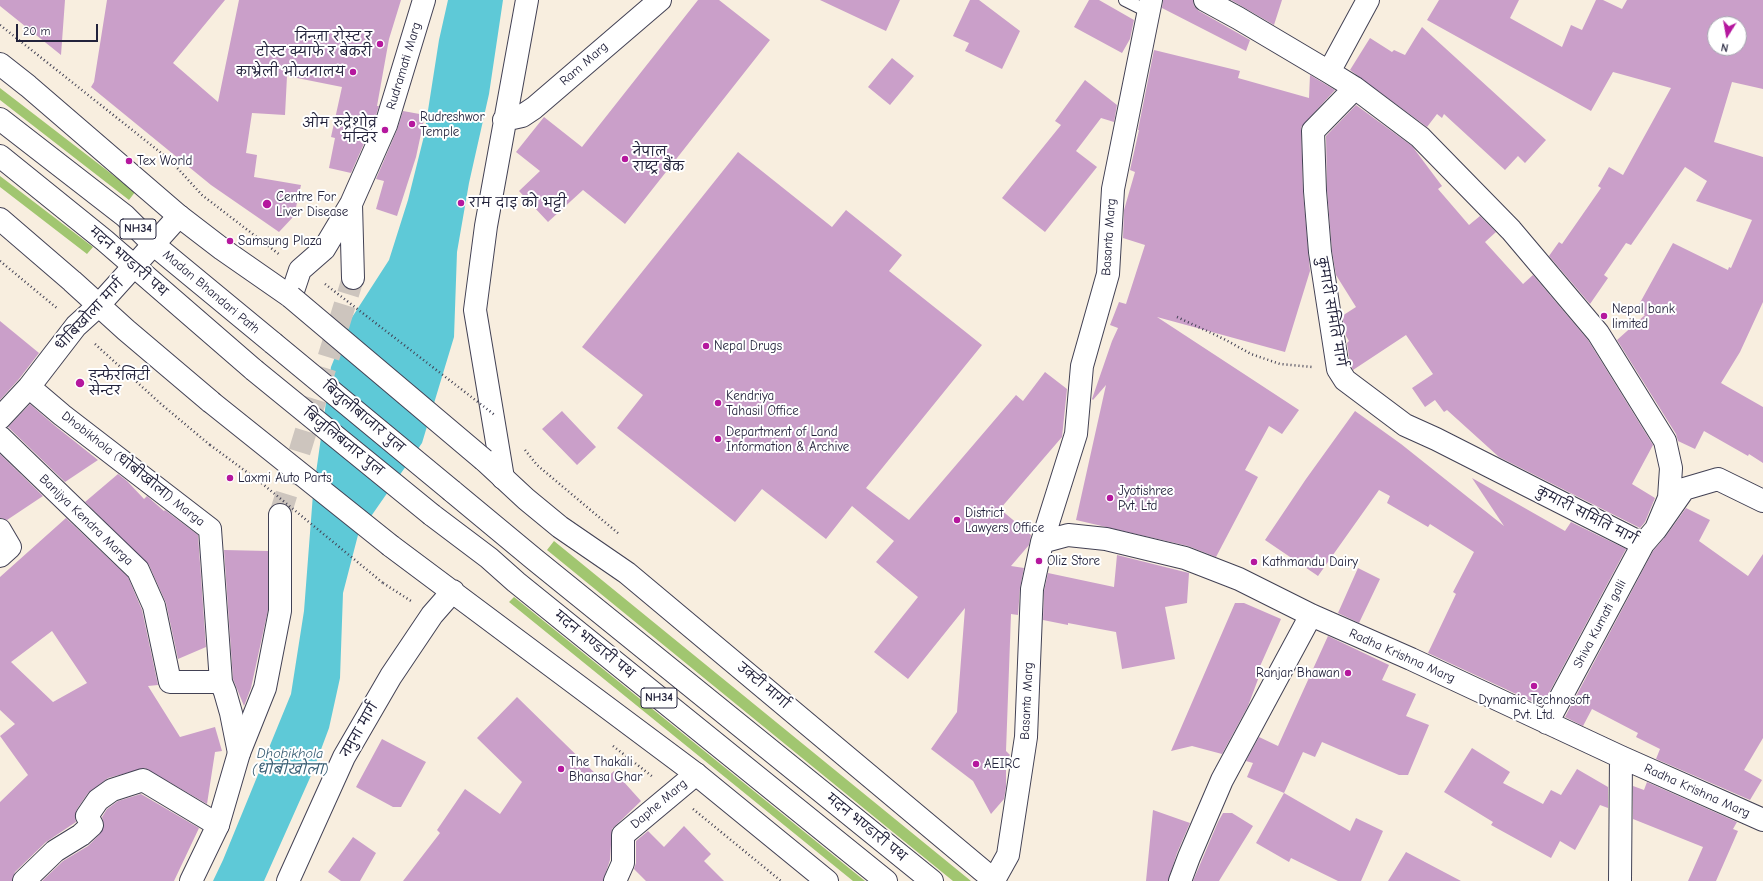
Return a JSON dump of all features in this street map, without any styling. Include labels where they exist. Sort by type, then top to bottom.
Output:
[{"type":"main road","name":"Rudramati Marg","points":[[291,296],[300,270],[324,249],[351,204],[386,125],[424,0]]},
{"type":"main road","points":[[503,478],[475,310],[486,226],[504,120],[527,0]]},
{"type":"main road","name":"Ram Marg","points":[[504,120],[522,116],[534,108],[660,0]]},
{"type":"main road","points":[[1205,0],[1355,88],[1426,143],[1511,230],[1598,333],[1665,441],[1671,468],[1669,498],[1650,537]]},
{"type":"main road","points":[[1329,72],[1368,0]]},
{"type":"main road","name":"Basanta Marg","points":[[994,881],[1008,855],[1026,737],[1032,589],[1042,542],[1076,434],[1082,366],[1108,274],[1113,189],[1150,6]]},
{"type":"main road","name":"उक्टी मार्गा","points":[[0,64],[28,86],[179,216],[222,249],[291,296],[484,460],[526,499],[560,527],[627,573],[994,881]]},
{"type":"main road","name":"कुमारी समिति मार्ग","points":[[1355,88],[1313,131],[1315,191],[1320,252],[1338,369],[1345,380],[1405,425],[1650,537]]},
{"type":"main road","name":"Madan Bhandari Path","points":[[0,119],[125,216],[153,244],[273,343]]},
{"type":"main road","name":"मदन भण्डारी पथ","points":[[0,156],[104,240],[254,370]]},
{"type":"main road","points":[[351,204],[353,278]]},
{"type":"main road","name":"धोबिखोला मार्ग","points":[[0,418],[29,387],[76,326],[98,306],[179,216]]},
{"type":"main road","points":[[0,220],[211,402],[392,546],[696,774],[827,881]]},
{"type":"main road","name":"बिजुलीबाजार पुल","points":[[273,343],[502,533]]},
{"type":"main road","name":"बिजुलिबजार पुल","points":[[254,370],[432,515]]},
{"type":"main road","name":"Dhobikhola (धोबीखोला) Marga","points":[[29,387],[68,420],[210,529],[221,682],[231,713],[239,753]]},
{"type":"main road","name":"Banijya Kendra Marga","points":[[0,437],[138,570],[154,606],[170,682],[221,682]]},
{"type":"main road","points":[[1650,537],[1684,489],[1718,479],[1763,501]]},
{"type":"main road","points":[[191,881],[218,825],[239,753],[265,688],[280,611],[280,515]]},
{"type":"main road","name":"मदन भण्डारी पथ","points":[[432,515],[488,558],[886,881]]},
{"type":"main road","points":[[0,530],[10,547],[0,556]]},
{"type":"main road","name":"मदन भण्डारी पथ","points":[[502,533],[932,881]]},
{"type":"main road","points":[[1042,542],[1068,535],[1106,539],[1185,558],[1238,579],[1312,615],[1222,780],[1189,856],[1180,881]]},
{"type":"main road","name":"Shiva Kumati galli","points":[[1547,723],[1650,537]]},
{"type":"main road","name":"नमुना मार्ग","points":[[288,881],[344,757],[391,676],[432,614],[453,591]]},
{"type":"main road","name":"Radha Krishna Marg","points":[[1312,615],[1411,659],[1621,757],[1763,820]]},
{"type":"main road","points":[[1620,881],[1621,757]]},
{"type":"main road","name":"Daphe Marg","points":[[615,881],[623,863],[623,835],[696,774]]},
{"type":"main road","points":[[24,881],[55,851],[81,835],[92,825],[87,816],[98,800],[112,790],[142,780],[218,825]]},
{"type":"lane","points":[[1125,0],[1150,6]]},
{"type":"path","points":[[0,24],[170,160],[202,195],[300,270],[325,284],[496,416]]},
{"type":"path","points":[[0,260],[56,306],[161,404],[210,445],[259,481],[383,583]]},
{"type":"path","points":[[1177,317],[1224,339],[1251,354],[1280,364],[1338,369]]},
{"type":"path","points":[[610,744],[781,881]]},
{"type":"green space","points":[[0,88],[135,192],[129,200],[0,100]]},
{"type":"green space","points":[[0,176],[93,247],[87,254],[0,187]]},
{"type":"green space","points":[[554,541],[971,881],[953,881],[547,550]]},
{"type":"green space","points":[[514,597],[865,881],[853,881],[509,602]]},
{"type":"water","name":"Dhobikhola (धोबीखोला)","points":[[448,0],[503,0],[489,94],[469,183],[457,252],[454,337],[422,443],[358,535],[343,593],[340,678],[329,728],[313,771],[264,881],[213,881],[291,694],[304,611],[313,494],[331,367],[349,322],[389,260],[408,200],[424,136],[439,40]]},
{"type":"building","points":[[0,0],[65,0],[61,55],[0,6]]},
{"type":"building","points":[[107,0],[225,0],[173,63],[218,102],[239,0],[401,0],[389,39],[377,106],[379,106],[351,173],[329,168],[335,138],[331,137],[342,87],[287,76],[285,115],[252,113],[246,153],[257,155],[254,177],[301,185],[294,216],[279,232],[211,185],[91,87],[94,82]]},
{"type":"building","points":[[698,0],[719,0],[770,40],[625,224],[583,190],[548,222],[519,191],[540,171],[516,152],[544,117],[582,147]]},
{"type":"building","points":[[820,0],[900,0],[886,31]]},
{"type":"building","points":[[970,0],[979,0],[1020,31],[1002,69],[965,51],[969,43],[953,36]]},
{"type":"building","points":[[1089,0],[1099,0],[1134,20],[1130,39],[1122,53],[1074,27]]},
{"type":"building","points":[[1163,0],[1193,0],[1194,6],[1199,11],[1250,40],[1246,51],[1162,8]]},
{"type":"building","points":[[1231,0],[1282,0],[1274,25]]},
{"type":"building","points":[[1439,0],[1519,0],[1510,18],[1562,47],[1571,25],[1582,30],[1596,0],[1603,0],[1622,9],[1627,0],[1763,0],[1763,89],[1732,82],[1714,142],[1763,157],[1763,302],[1740,352],[1721,383],[1763,407],[1763,463],[1749,454],[1748,456],[1704,431],[1695,449],[1678,441],[1676,434],[1617,340],[1645,315],[1636,310],[1673,243],[1728,270],[1729,267],[1731,268],[1752,220],[1696,201],[1707,181],[1685,167],[1631,245],[1626,243],[1604,275],[1608,278],[1590,304],[1549,256],[1559,242],[1562,244],[1601,188],[1598,186],[1609,167],[1623,175],[1671,88],[1613,72],[1591,111],[1427,20]]},
{"type":"building","points":[[1422,27],[1546,140],[1525,163],[1518,156],[1505,170],[1444,114],[1442,118],[1437,114],[1427,127],[1350,70],[1370,38],[1392,52],[1394,50],[1405,55]]},
{"type":"building","points":[[1154,50],[1240,71],[1238,78],[1309,98],[1310,75],[1335,90],[1301,127],[1303,192],[1310,271],[1285,352],[1157,317],[1299,410],[1282,434],[1269,426],[1245,470],[1258,477],[1216,557],[1188,546],[1076,520],[1106,385],[1093,400],[1092,399],[1118,328],[1110,325],[1119,302],[1126,304],[1145,245],[1123,238],[1124,210],[1135,172],[1130,170]]},
{"type":"building","points":[[892,58],[914,76],[890,105],[868,87]]},
{"type":"building","points":[[1085,80],[1117,105],[1114,122],[1101,118],[1076,151],[1097,167],[1045,232],[1002,198],[1061,125],[1055,121]]},
{"type":"building","points":[[1356,105],[1412,146],[1442,186],[1438,189],[1469,225],[1480,216],[1496,232],[1485,242],[1523,284],[1533,275],[1588,340],[1653,445],[1632,484],[1655,498],[1645,522],[1640,528],[1499,457],[1447,410],[1444,412],[1435,400],[1425,407],[1412,388],[1433,374],[1406,335],[1353,370],[1350,364],[1347,343],[1349,341],[1346,336],[1342,316],[1356,307],[1336,275],[1332,251],[1327,190],[1326,136]]},
{"type":"building","points":[[403,111],[425,115],[416,157],[397,216],[376,209],[384,181],[376,179],[397,130]]},
{"type":"building","name":"Nepal Drugs","points":[[738,152],[832,227],[846,210],[902,255],[889,271],[982,345],[866,488],[909,520],[1016,395],[1023,401],[1045,372],[1067,389],[1062,437],[1000,509],[1031,535],[1029,545],[1011,566],[1024,568],[1020,588],[1018,615],[1011,614],[1006,751],[1010,755],[1006,760],[1006,787],[1004,799],[991,814],[973,781],[931,749],[957,712],[965,608],[908,679],[874,652],[918,597],[876,562],[894,541],[852,506],[826,539],[762,489],[735,522],[617,428],[643,395],[582,347]]},
{"type":"building","points":[[0,321],[39,353],[19,379],[0,400]]},
{"type":"building","points":[[30,404],[98,460],[65,482],[8,427]]},
{"type":"building","points":[[562,411],[596,447],[577,465],[542,429]]},
{"type":"building","points":[[1355,411],[1401,444],[1504,526],[1472,478],[1565,531],[1571,522],[1626,549],[1542,706],[1428,653],[1456,594],[1453,592],[1474,552],[1430,524],[1428,527],[1387,503],[1390,496],[1379,490],[1318,576],[1265,540],[1306,479]]},
{"type":"building","points":[[0,454],[43,496],[7,520],[0,518]]},
{"type":"building","points":[[118,474],[144,499],[147,496],[164,511],[165,510],[198,535],[206,647],[178,659],[166,603],[149,565],[85,502]]},
{"type":"building","points":[[1686,508],[1710,520],[1699,541],[1748,576],[1763,554],[1763,738],[1744,770],[1762,780],[1750,800],[1656,759],[1660,749],[1636,737],[1638,733],[1592,709],[1583,726],[1565,717],[1653,551]]},
{"type":"building","points":[[66,518],[128,577],[142,610],[158,685],[148,686],[180,737],[215,727],[222,751],[215,752],[207,804],[145,768],[108,778],[88,793],[77,809],[75,816],[76,822],[46,842],[15,872],[12,881],[0,881],[0,802],[28,775],[0,736],[15,724],[0,710],[0,577]],"holes":[[[52,631],[87,683],[53,702],[11,662]]]},
{"type":"building","points":[[224,550],[268,551],[268,610],[251,688],[244,706],[233,679]]},
{"type":"building","points":[[1117,555],[1189,573],[1187,603],[1165,607],[1175,659],[1122,669],[1116,632],[1043,620],[1044,591],[1048,573],[1114,587]]},
{"type":"building","points":[[1358,568],[1380,579],[1359,623],[1338,613]]},
{"type":"building","points":[[1235,603],[1244,603],[1281,619],[1257,673],[1260,674],[1248,706],[1222,754],[1192,746],[1171,751]]},
{"type":"building","points":[[1328,636],[1389,665],[1382,680],[1416,694],[1406,716],[1429,725],[1408,775],[1399,775],[1322,742],[1315,757],[1303,752],[1284,793],[1247,777],[1253,763],[1246,761],[1259,737],[1278,746]]},
{"type":"building","points":[[517,697],[603,781],[614,771],[641,801],[612,829],[610,860],[603,881],[403,881],[440,833],[437,830],[465,789],[500,814],[522,782],[477,738]]},
{"type":"building","points":[[382,739],[426,762],[401,807],[393,807],[356,787]]},
{"type":"building","points":[[1472,748],[1510,772],[1503,783],[1543,804],[1551,790],[1561,795],[1577,769],[1608,787],[1608,808],[1600,805],[1575,850],[1560,841],[1551,858],[1491,825],[1493,822],[1444,792]]},
{"type":"building","points":[[1647,782],[1737,822],[1733,829],[1738,831],[1716,881],[1688,881],[1703,847],[1633,819],[1633,786],[1644,790]]},
{"type":"building","points":[[1284,793],[1350,831],[1356,818],[1383,831],[1361,881],[1338,881],[1291,858],[1289,862],[1256,843]]},
{"type":"building","points":[[141,794],[199,828],[174,881],[42,881],[63,861],[88,846],[100,834],[104,825],[102,817],[107,809],[118,801]]},
{"type":"building","points":[[1153,810],[1190,823],[1177,853],[1168,881],[1146,881]]},
{"type":"building","points":[[1223,813],[1232,813],[1253,826],[1219,881],[1193,881],[1218,822]]},
{"type":"building","points":[[684,826],[711,854],[704,861],[724,881],[646,881],[634,869],[636,863],[636,841],[648,831],[664,847]]},
{"type":"building","points":[[353,837],[376,853],[360,881],[341,881],[328,872]]},
{"type":"building","points":[[1406,852],[1461,881],[1388,881]]},
{"type":"tunnel","points":[[280,515],[353,278]]},
{"type":"place","name":"निन्जा रोस्ट र टोस्ट क्याफे र बेकरी","points":[[380,44]]},
{"type":"place","name":"काभ्रेली भोजनालय","points":[[353,72]]},
{"type":"place","name":"Rudreshwor Temple","points":[[412,124]]},
{"type":"place","name":"ओम रुद्रेशोव्र मन्दिर","points":[[385,130]]},
{"type":"place","name":"नेपाल राष्ट्र बैंक","points":[[625,159]]},
{"type":"place","name":"Tex World","points":[[129,161]]},
{"type":"place","name":"राम दाइ को भट्टी","points":[[461,203]]},
{"type":"place","name":"Centre For Liver Disease","points":[[267,204]]},
{"type":"place","name":"Samsung Plaza","points":[[230,241]]},
{"type":"place","name":"Nepal bank limited","points":[[1604,316]]},
{"type":"place","name":"Nepal Drugs","points":[[706,346]]},
{"type":"place","name":"इन्फेरलिटी सेन्टर","points":[[80,383]]},
{"type":"place","name":"Kendriya Tahasil Office","points":[[718,403]]},
{"type":"place","name":"Department of Land Information & Archive","points":[[718,439]]},
{"type":"place","name":"Laxmi Auto Parts","points":[[230,478]]},
{"type":"place","name":"Jyotishree Pvt. Ltd","points":[[1110,498]]},
{"type":"place","name":"District Lawyers Office","points":[[957,520]]},
{"type":"place","name":"Oliz Store","points":[[1039,561]]},
{"type":"place","name":"Kathmandu Dairy","points":[[1254,562]]},
{"type":"place","name":"Ranjar Bhawan","points":[[1348,673]]},
{"type":"place","name":"Dynamic Technosoft Pvt. Ltd.","points":[[1534,686]]},
{"type":"place","name":"AEIRC","points":[[976,764]]},
{"type":"place","name":"The Thakali Bhansa Ghar","points":[[561,769]]}]
